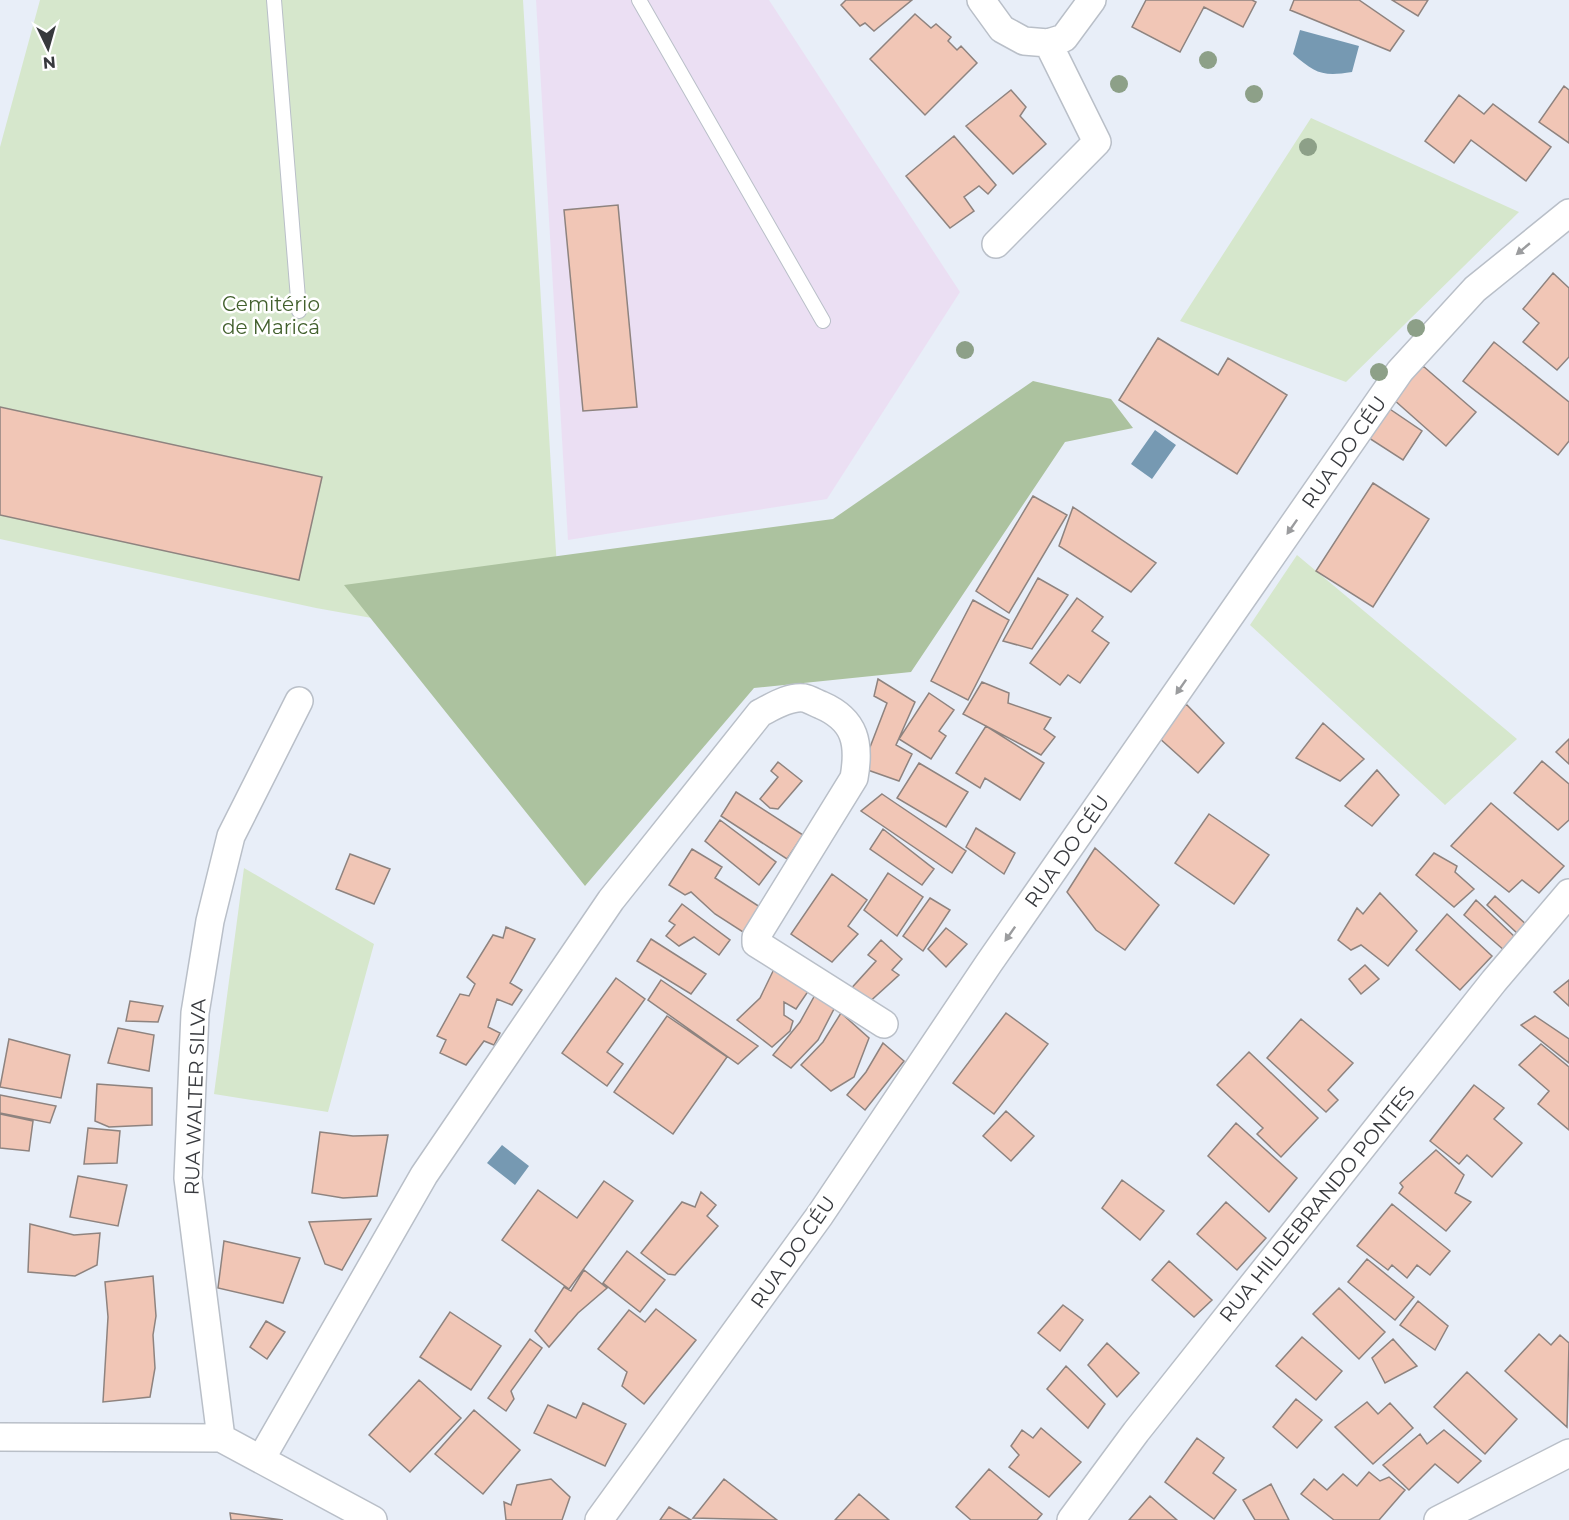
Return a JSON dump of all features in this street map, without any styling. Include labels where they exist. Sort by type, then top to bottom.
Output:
[{"type":"street","points":[[981,0],[1002,29],[1024,41],[1047,43],[1064,38],[1092,0]]},
{"type":"street","points":[[996,244],[1097,142],[1047,43]]},
{"type":"street","name":"RUA DO CÉU","points":[[599,1520],[813,1224],[989,963],[1400,371],[1475,289],[1569,213]]},
{"type":"street","points":[[261,1459],[424,1175],[611,900],[760,713],[782,702],[802,698],[836,711],[852,731],[858,752],[854,778],[756,937],[756,943],[884,1024]]},
{"type":"street","name":"RUA WALTER SILVA","points":[[221,1438],[188,1178],[195,1013],[210,921],[231,836],[299,701]]},
{"type":"street","name":"RUA HILDEBRANDO PONTES","points":[[1071,1520],[1158,1403],[1494,981],[1569,893]]},
{"type":"street","points":[[0,1437],[221,1438],[373,1520]]},
{"type":"street","points":[[1438,1520],[1569,1453]]},
{"type":"lane","points":[[274,0],[299,311]]},
{"type":"lane","points":[[639,0],[823,321]]},
{"type":"shaded area","points":[[536,0],[769,0],[960,292],[827,499],[568,540]]},
{"type":"green space","name":"Cemitério de Maricá","points":[[40,0],[523,0],[562,652],[316,608],[0,539],[0,147]]},
{"type":"green space","points":[[1311,118],[1519,212],[1346,382],[1180,321]]},
{"type":"green space","points":[[1033,381],[1111,399],[1133,428],[1065,442],[911,672],[754,688],[585,886],[344,585],[833,519]]},
{"type":"green space","points":[[1297,555],[1517,739],[1445,805],[1250,625]]},
{"type":"green space","points":[[244,868],[374,944],[328,1112],[214,1094]]},
{"type":"water","points":[[1300,30],[1359,46],[1352,72],[1326,74],[1313,69],[1293,54]]},
{"type":"water","points":[[1155,430],[1176,445],[1152,479],[1131,464]]},
{"type":"water","points":[[502,1145],[529,1166],[515,1185],[487,1163]]},
{"type":"building","points":[[846,0],[912,0],[874,31],[865,23],[860,26],[841,5]]},
{"type":"building","points":[[1146,0],[1252,0],[1256,2],[1243,27],[1204,7],[1180,52],[1132,27]]},
{"type":"building","points":[[1294,0],[1359,0],[1404,31],[1390,51],[1290,10]]},
{"type":"building","points":[[1392,0],[1428,0],[1418,16]]},
{"type":"building","points":[[915,14],[931,28],[936,24],[951,37],[948,41],[957,50],[961,46],[977,63],[925,115],[870,59]]},
{"type":"building","points":[[1564,86],[1569,90],[1569,143],[1539,122]]},
{"type":"building","points":[[1011,90],[1026,107],[1020,116],[1046,144],[1013,174],[966,126]]},
{"type":"building","points":[[1459,95],[1484,114],[1493,104],[1551,147],[1526,181],[1471,140],[1454,163],[1425,141]]},
{"type":"building","points":[[954,136],[996,185],[988,194],[979,186],[964,197],[974,211],[950,228],[906,176]]},
{"type":"building","points":[[618,205],[637,407],[583,411],[564,210]]},
{"type":"building","points":[[1553,273],[1569,288],[1569,357],[1557,370],[1523,342],[1539,323],[1523,309]]},
{"type":"building","points":[[1158,338],[1218,375],[1228,358],[1287,395],[1237,474],[1119,400]]},
{"type":"building","points":[[1494,342],[1569,402],[1569,441],[1558,455],[1463,381]]},
{"type":"building","points":[[1423,366],[1476,412],[1446,446],[1393,399]]},
{"type":"building","points":[[1375,399],[1422,431],[1403,460],[1355,429]]},
{"type":"building","points":[[0,407],[322,477],[299,580],[0,515]]},
{"type":"building","points":[[1373,483],[1429,519],[1373,607],[1316,571]]},
{"type":"building","points":[[1033,496],[1067,515],[1009,613],[976,591]]},
{"type":"building","points":[[1073,507],[1156,563],[1131,592],[1059,546]]},
{"type":"building","points":[[1038,578],[1068,595],[1032,649],[1003,641]]},
{"type":"building","points":[[1077,598],[1103,617],[1092,631],[1109,643],[1080,683],[1068,675],[1060,685],[1030,663]]},
{"type":"building","points":[[973,600],[1009,620],[968,700],[931,681]]},
{"type":"building","points":[[878,679],[915,702],[896,745],[912,754],[899,781],[862,768],[887,703],[874,696]]},
{"type":"building","points":[[982,682],[1009,693],[1008,703],[1051,718],[1044,729],[1055,737],[1041,755],[963,714]]},
{"type":"building","points":[[929,693],[954,710],[939,731],[946,736],[931,759],[899,739]]},
{"type":"building","points":[[1186,704],[1224,743],[1198,773],[1158,737]]},
{"type":"building","points":[[1323,723],[1364,759],[1340,781],[1296,758]]},
{"type":"building","points":[[986,726],[1044,763],[1020,800],[985,778],[980,788],[956,773]]},
{"type":"building","points":[[1569,739],[1569,764],[1556,752]]},
{"type":"building","points":[[1542,761],[1569,784],[1569,820],[1558,830],[1514,793]]},
{"type":"building","points":[[778,762],[802,781],[778,809],[770,808],[760,799],[778,777],[771,771]]},
{"type":"building","points":[[919,763],[968,792],[946,827],[897,798]]},
{"type":"building","points":[[1377,770],[1399,795],[1372,826],[1345,806]]},
{"type":"building","points":[[736,792],[803,835],[787,859],[721,816]]},
{"type":"building","points":[[882,794],[966,851],[952,873],[861,811]]},
{"type":"building","points":[[1491,803],[1564,866],[1539,893],[1522,880],[1509,892],[1451,846]]},
{"type":"building","points":[[1209,814],[1269,855],[1234,904],[1175,863]]},
{"type":"building","points":[[720,820],[776,862],[759,885],[705,841]]},
{"type":"building","points":[[976,828],[1015,853],[1004,874],[966,847]]},
{"type":"building","points":[[883,829],[934,869],[922,885],[870,849]]},
{"type":"building","points":[[1095,848],[1159,905],[1125,950],[1096,930],[1067,892]]},
{"type":"building","points":[[692,849],[722,867],[715,878],[760,907],[743,932],[715,914],[691,892],[685,895],[669,885]]},
{"type":"building","points":[[1434,853],[1457,866],[1455,872],[1474,889],[1454,907],[1416,875]]},
{"type":"building","points":[[350,854],[390,869],[374,904],[336,889]]},
{"type":"building","points":[[888,873],[923,897],[897,936],[864,910]]},
{"type":"building","points":[[832,874],[867,900],[848,926],[858,934],[832,962],[791,934]]},
{"type":"building","points":[[1380,893],[1417,931],[1388,966],[1361,945],[1351,950],[1338,940],[1357,908],[1363,914]]},
{"type":"building","points":[[1495,896],[1528,926],[1518,934],[1487,905]]},
{"type":"building","points":[[930,898],[950,910],[923,951],[903,936]]},
{"type":"building","points":[[1476,900],[1516,938],[1505,951],[1464,915]]},
{"type":"building","points":[[682,904],[730,940],[719,955],[694,937],[679,946],[666,936],[675,925],[669,921]]},
{"type":"building","points":[[1447,914],[1492,956],[1460,990],[1416,950]]},
{"type":"building","points":[[506,927],[535,939],[510,983],[522,990],[512,1005],[497,999],[488,1027],[500,1033],[494,1045],[484,1041],[466,1065],[440,1053],[446,1040],[437,1036],[460,994],[469,996],[475,984],[467,977],[493,935],[503,938]]},
{"type":"building","points":[[946,928],[967,944],[946,967],[928,949]]},
{"type":"building","points":[[651,939],[706,974],[691,994],[637,961]]},
{"type":"building","points":[[881,940],[902,959],[892,970],[899,975],[866,1005],[848,992],[876,961],[868,955]]},
{"type":"building","points":[[1365,965],[1379,979],[1361,994],[1349,979]]},
{"type":"building","points":[[775,967],[809,990],[796,1009],[784,1002],[784,1015],[793,1021],[790,1031],[772,1047],[737,1020],[760,998]]},
{"type":"building","points":[[616,978],[645,999],[607,1052],[623,1064],[607,1086],[562,1053]]},
{"type":"building","points":[[661,980],[758,1046],[738,1064],[648,1000]]},
{"type":"building","points":[[1569,980],[1569,1006],[1554,992]]},
{"type":"building","points":[[815,995],[835,1007],[818,1040],[791,1068],[773,1055],[800,1022]]},
{"type":"building","points":[[130,1001],[163,1006],[158,1022],[126,1021]]},
{"type":"building","points":[[841,1013],[869,1038],[854,1077],[831,1091],[801,1065],[823,1042]]},
{"type":"building","points":[[1006,1013],[1048,1044],[994,1114],[953,1083]]},
{"type":"building","points":[[667,1016],[727,1057],[673,1134],[614,1092]]},
{"type":"building","points":[[1535,1016],[1569,1039],[1569,1063],[1521,1025]]},
{"type":"building","points":[[1301,1019],[1353,1063],[1328,1090],[1338,1100],[1326,1112],[1267,1058]]},
{"type":"building","points":[[118,1028],[154,1035],[149,1071],[108,1063]]},
{"type":"building","points":[[9,1039],[70,1055],[61,1098],[0,1087]]},
{"type":"building","points":[[883,1043],[904,1061],[865,1110],[847,1095],[866,1072]]},
{"type":"building","points":[[1541,1044],[1569,1067],[1569,1130],[1538,1104],[1549,1091],[1519,1065]]},
{"type":"building","points":[[1249,1052],[1318,1118],[1281,1157],[1257,1134],[1263,1128],[1217,1085]]},
{"type":"building","points":[[97,1084],[152,1088],[152,1125],[109,1127],[95,1121]]},
{"type":"building","points":[[1474,1085],[1504,1108],[1494,1119],[1522,1143],[1492,1177],[1467,1155],[1459,1164],[1430,1141]]},
{"type":"building","points":[[0,1095],[56,1106],[50,1123],[0,1113]]},
{"type":"building","points":[[1006,1111],[1034,1136],[1011,1161],[983,1136]]},
{"type":"building","points":[[0,1114],[33,1121],[29,1151],[0,1148]]},
{"type":"building","points":[[1236,1123],[1297,1178],[1269,1212],[1208,1156]]},
{"type":"building","points":[[88,1128],[120,1131],[117,1163],[84,1164]]},
{"type":"building","points":[[320,1132],[353,1136],[388,1135],[377,1196],[343,1198],[312,1193]]},
{"type":"building","points":[[1436,1150],[1464,1175],[1455,1193],[1471,1202],[1446,1231],[1399,1193],[1403,1187],[1400,1183]]},
{"type":"building","points":[[78,1176],[127,1185],[118,1226],[70,1217]]},
{"type":"building","points":[[1122,1180],[1164,1211],[1140,1240],[1102,1208]]},
{"type":"building","points":[[604,1181],[633,1201],[569,1289],[502,1240],[538,1190],[577,1218]]},
{"type":"building","points":[[701,1192],[716,1205],[707,1216],[718,1226],[675,1275],[668,1274],[641,1253],[682,1202],[695,1207]]},
{"type":"building","points":[[1226,1202],[1266,1238],[1237,1270],[1197,1234]]},
{"type":"building","points":[[1392,1204],[1450,1251],[1430,1275],[1417,1265],[1407,1278],[1392,1265],[1388,1270],[1357,1246]]},
{"type":"building","points":[[371,1219],[342,1270],[325,1264],[309,1222]]},
{"type":"building","points":[[30,1224],[74,1235],[100,1233],[97,1265],[75,1276],[28,1272]]},
{"type":"building","points":[[224,1241],[300,1258],[283,1303],[218,1288]]},
{"type":"building","points":[[627,1251],[665,1280],[640,1312],[603,1283]]},
{"type":"building","points":[[1367,1259],[1414,1297],[1395,1320],[1348,1282]]},
{"type":"building","points":[[1169,1261],[1212,1300],[1194,1317],[1152,1280]]},
{"type":"building","points":[[584,1270],[607,1288],[578,1313],[549,1347],[535,1331],[564,1287],[571,1291]]},
{"type":"building","points":[[153,1276],[156,1316],[153,1335],[155,1368],[150,1397],[103,1402],[108,1317],[105,1282]]},
{"type":"building","points":[[1339,1288],[1385,1332],[1359,1359],[1313,1314]]},
{"type":"building","points":[[1418,1301],[1448,1326],[1435,1350],[1400,1325]]},
{"type":"building","points":[[1063,1305],[1083,1320],[1060,1351],[1038,1333]]},
{"type":"building","points":[[656,1309],[696,1340],[644,1404],[622,1386],[627,1372],[598,1349],[629,1310],[645,1322]]},
{"type":"building","points":[[450,1312],[501,1346],[471,1390],[420,1357]]},
{"type":"building","points":[[266,1321],[285,1332],[267,1359],[250,1347]]},
{"type":"building","points":[[1539,1334],[1551,1345],[1560,1335],[1569,1343],[1567,1427],[1505,1371]]},
{"type":"building","points":[[1302,1337],[1342,1371],[1316,1400],[1276,1366]]},
{"type":"building","points":[[530,1339],[542,1348],[511,1391],[514,1399],[506,1411],[488,1398]]},
{"type":"building","points":[[1393,1339],[1417,1366],[1385,1383],[1372,1358]]},
{"type":"building","points":[[1107,1343],[1139,1373],[1117,1397],[1088,1365]]},
{"type":"building","points":[[1066,1366],[1105,1404],[1088,1428],[1047,1389]]},
{"type":"building","points":[[1467,1372],[1517,1419],[1485,1454],[1434,1407]]},
{"type":"building","points":[[419,1380],[461,1418],[410,1472],[369,1435]]},
{"type":"building","points":[[1296,1399],[1322,1420],[1297,1448],[1273,1427]]},
{"type":"building","points":[[1367,1402],[1378,1414],[1390,1403],[1413,1428],[1373,1464],[1335,1427]]},
{"type":"building","points":[[583,1403],[626,1424],[605,1466],[534,1433],[548,1405],[576,1418]]},
{"type":"building","points":[[474,1410],[520,1450],[483,1494],[435,1454]]},
{"type":"building","points":[[1041,1428],[1081,1462],[1049,1497],[1009,1467],[1019,1455],[1011,1446],[1022,1430],[1033,1438]]},
{"type":"building","points":[[1444,1430],[1481,1461],[1458,1483],[1435,1464],[1409,1490],[1383,1465],[1420,1434],[1427,1444]]},
{"type":"building","points":[[1197,1438],[1224,1458],[1213,1473],[1236,1490],[1214,1519],[1165,1482]]},
{"type":"building","points":[[989,1469],[1042,1514],[1037,1520],[971,1520],[956,1507]]},
{"type":"building","points":[[1369,1472],[1380,1481],[1389,1477],[1405,1490],[1379,1520],[1334,1520],[1301,1494],[1314,1479],[1327,1490],[1343,1474],[1357,1486]]},
{"type":"building","points":[[551,1479],[570,1497],[562,1520],[506,1520],[504,1502],[511,1505],[517,1485]]},
{"type":"building","points":[[724,1479],[777,1520],[693,1518]]},
{"type":"building","points":[[1271,1484],[1289,1520],[1255,1520],[1243,1500]]},
{"type":"building","points":[[859,1494],[889,1520],[835,1520]]},
{"type":"building","points":[[1150,1496],[1177,1520],[1129,1520]]},
{"type":"building","points":[[669,1507],[691,1520],[660,1520]]},
{"type":"building","points":[[230,1513],[283,1520],[231,1520]]}]
